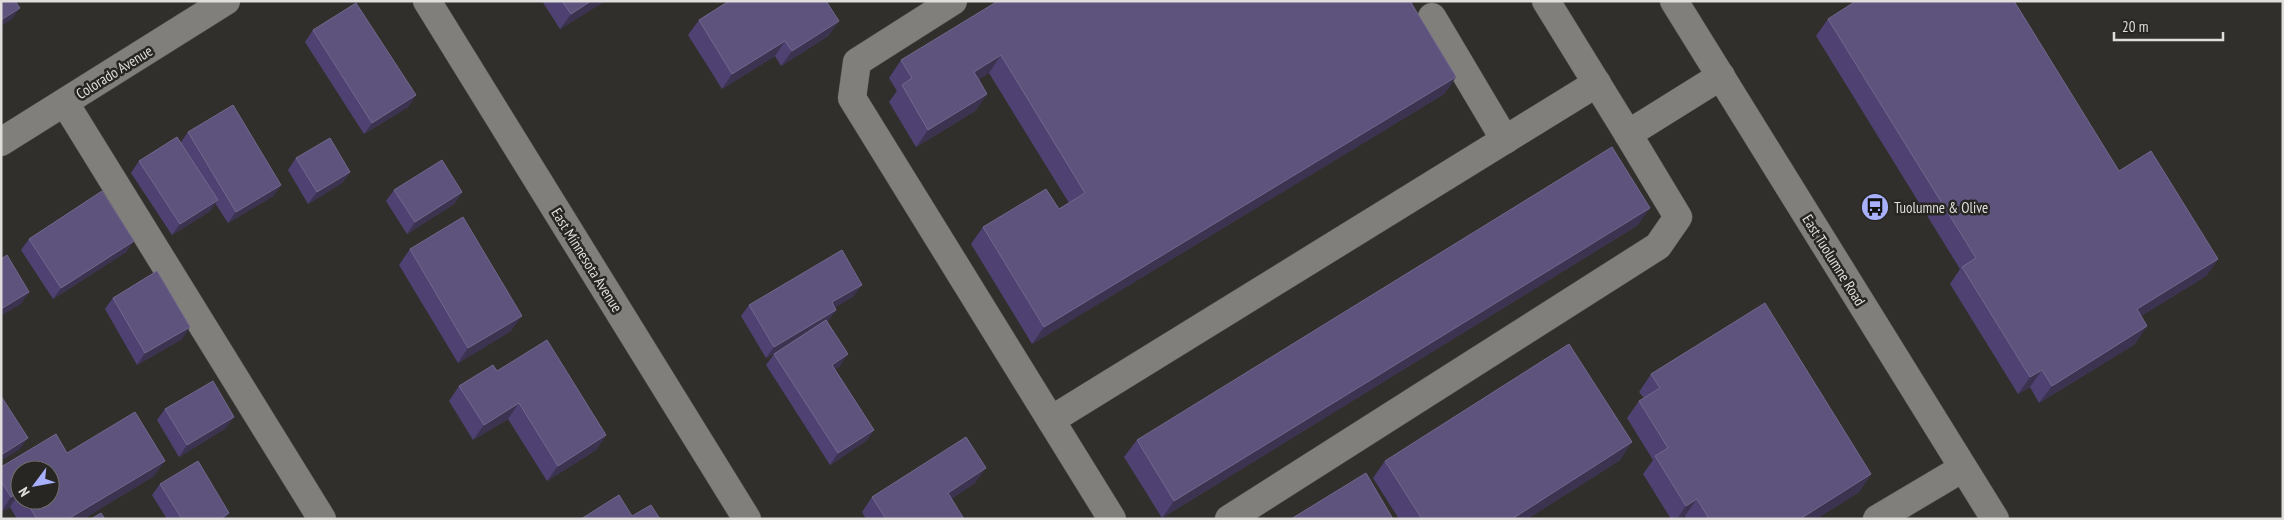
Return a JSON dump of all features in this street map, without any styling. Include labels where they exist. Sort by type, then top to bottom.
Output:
[{"type":"street","name":"Colorado Avenue","points":[[1,142],[226,1]]},
{"type":"street","name":"East Minnesota Avenue","points":[[426,1],[747,519]]},
{"type":"street","points":[[953,1],[857,62],[852,98],[1112,519]]},
{"type":"street","points":[[1229,519],[1658,246],[1678,217],[1546,1]]},
{"type":"street","name":"East Tuolumne Road","points":[[1674,1],[1995,519]]},
{"type":"street","points":[[1432,17],[1505,140]]},
{"type":"street","points":[[1628,134],[1721,76]]},
{"type":"street","points":[[1051,420],[1597,83]]},
{"type":"street","points":[[64,103],[322,519]]},
{"type":"street","points":[[1877,519],[1963,468]]},
{"type":"building","points":[[1,1],[15,1],[20,8],[1,20]]},
{"type":"building","points":[[562,1],[591,1],[571,14]]},
{"type":"building","points":[[729,1],[826,1],[839,21],[792,51],[785,41],[732,74],[699,20]]},
{"type":"building","points":[[998,1],[1410,1],[1456,77],[1044,327],[983,227],[1046,189],[1059,209],[1085,193],[1001,55],[974,72],[987,94],[928,130],[902,85],[912,78],[901,60]]},
{"type":"building","points":[[1856,1],[2014,1],[2119,171],[2151,151],[2218,259],[2137,309],[2147,326],[2052,386],[2042,370],[2030,377],[1962,267],[1976,258],[1828,19]]},
{"type":"building","points":[[356,3],[416,95],[372,123],[313,30]]},
{"type":"building","points":[[233,105],[281,185],[236,212],[188,132]]},
{"type":"building","points":[[177,137],[218,200],[180,224],[139,161]]},
{"type":"building","points":[[330,138],[350,172],[317,192],[296,158]]},
{"type":"building","points":[[1612,147],[1650,208],[1174,501],[1137,440]]},
{"type":"building","points":[[442,160],[462,192],[415,222],[394,190]]},
{"type":"building","points":[[102,191],[134,241],[61,288],[29,239]]},
{"type":"building","points":[[463,217],[522,316],[468,348],[410,249]]},
{"type":"building","points":[[842,250],[862,285],[832,302],[836,310],[774,347],[749,305]]},
{"type":"building","points":[[7,255],[29,292],[1,309],[1,259]]},
{"type":"building","points":[[157,271],[190,327],[145,353],[113,298]]},
{"type":"building","points":[[1765,303],[1871,474],[1800,519],[1709,519],[1697,499],[1686,506],[1655,456],[1668,448],[1639,401],[1660,388],[1651,374]]},
{"type":"building","points":[[826,320],[848,354],[832,365],[874,430],[838,453],[774,354]]},
{"type":"building","points":[[547,340],[606,435],[558,466],[519,403],[484,425],[459,386],[493,365],[497,371]]},
{"type":"building","points":[[1569,344],[1632,442],[1512,519],[1422,519],[1385,461]]},
{"type":"building","points":[[213,381],[234,417],[187,445],[165,409]]},
{"type":"building","points":[[1,396],[28,438],[1,455]]},
{"type":"building","points":[[135,412],[165,461],[68,519],[37,519],[31,510],[60,510],[60,460],[13,460],[56,434],[67,453]]},
{"type":"building","points":[[966,437],[986,468],[948,493],[964,519],[886,519],[872,497]]},
{"type":"building","points":[[198,461],[229,513],[220,519],[182,519],[160,484]]},
{"type":"building","points":[[10,462],[10,495],[1,481],[1,467]]},
{"type":"building","points":[[1366,473],[1393,519],[1291,519]]},
{"type":"building","points":[[619,495],[632,516],[651,505],[660,519],[581,519]]},
{"type":"building","points":[[101,513],[105,519],[91,519]]},
{"type":"place","name":"Tuolumne & Olive","points":[[1875,207]]}]
